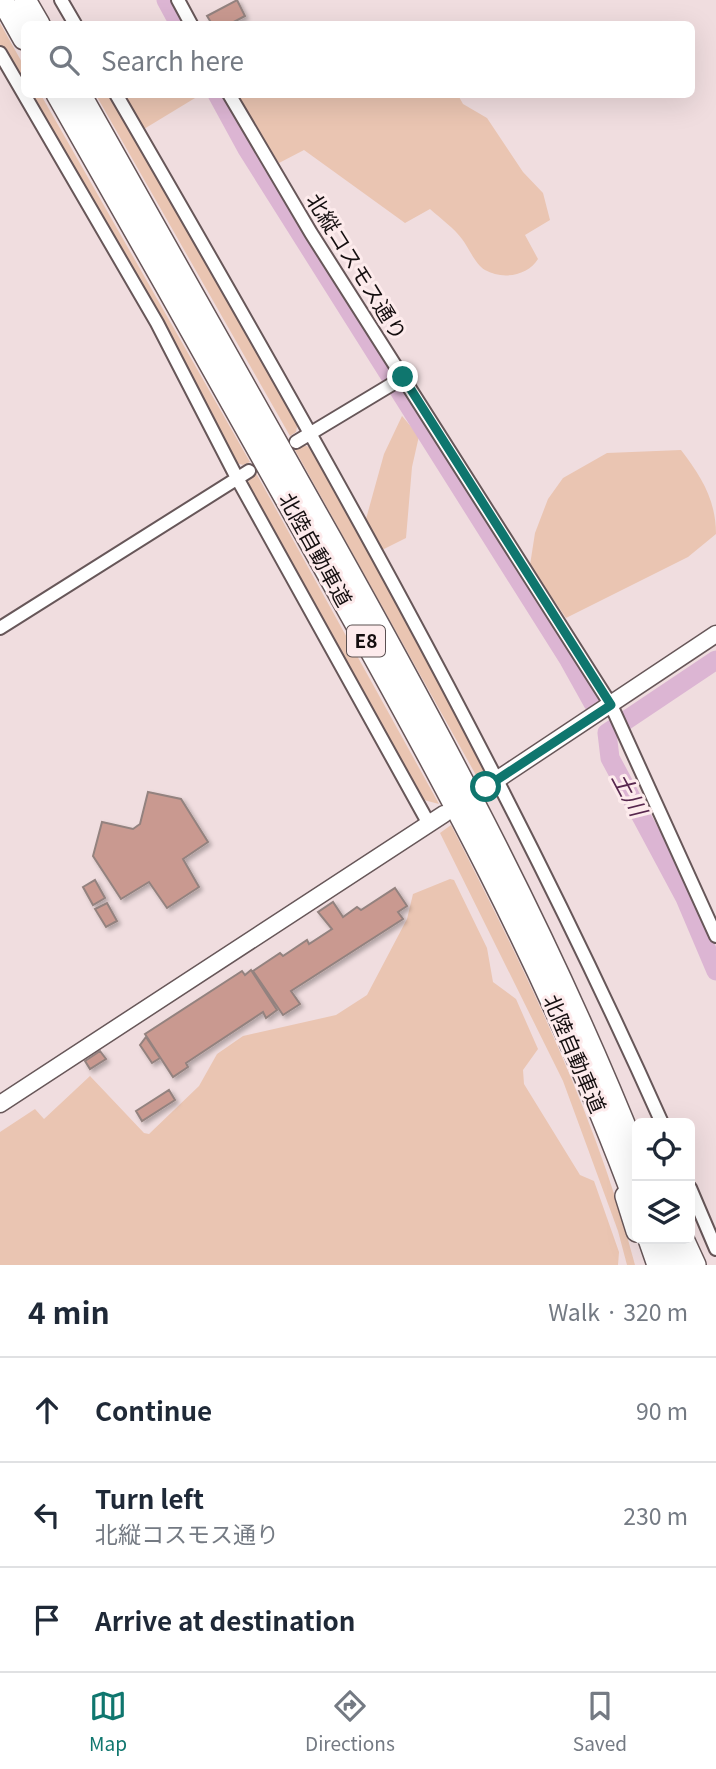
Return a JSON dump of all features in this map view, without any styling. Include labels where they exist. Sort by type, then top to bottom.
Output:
[{"type":"highway","points":[[2,0],[21,34]]},
{"type":"highway","points":[[25,0],[37,21]]},
{"type":"highway","name":"北陸自動車道","points":[[59,98],[179,306],[399,701],[632,1147]]},
{"type":"highway","name":"北陸自動車道","points":[[82,98],[209,320],[476,804],[548,948],[605,1099],[632,1190]]},
{"type":"highway","points":[[605,1099],[632,1136]]},
{"type":"highway","points":[[605,1099],[632,1210]]},
{"type":"highway","points":[[642,1244],[648,1265]]},
{"type":"highway","points":[[651,1244],[659,1265]]},
{"type":"highway","points":[[670,1244],[678,1265]]},
{"type":"highway","points":[[685,1244],[695,1265]]},
{"type":"street","points":[[61,0],[73,21]]},
{"type":"street","points":[[178,0],[189,21]]},
{"type":"street","points":[[0,53],[21,89]]},
{"type":"street","points":[[26,98],[157,323],[237,478],[429,824]]},
{"type":"street","points":[[118,98],[309,435],[492,782],[660,1118]]},
{"type":"street","name":"北縦コスモス通り","points":[[231,98],[311,233],[612,707],[716,936]]},
{"type":"street","points":[[296,442],[395,382]]},
{"type":"street","points":[[0,628],[249,471]]},
{"type":"street","points":[[492,782],[612,707],[716,634]]},
{"type":"street","points":[[0,1104],[444,814]]},
{"type":"street","points":[[695,1200],[716,1249]]},
{"type":"shaded area","points":[[0,23],[21,61],[21,92],[0,55]]},
{"type":"shaded area","points":[[25,98],[43,98],[250,462],[243,465],[233,462]]},
{"type":"shaded area","points":[[98,98],[112,98],[298,421],[296,432],[290,436]]},
{"type":"shaded area","points":[[126,98],[195,98],[144,129]]},
{"type":"shaded area","points":[[236,98],[460,98],[463,104],[487,118],[523,172],[543,193],[550,220],[525,235],[538,259],[534,265],[514,275],[499,275],[481,267],[459,235],[430,209],[405,223],[304,150],[279,163]]},
{"type":"shaded area","points":[[402,416],[419,436],[412,467],[406,538],[382,550],[366,519],[384,454]]},
{"type":"shaded area","points":[[304,445],[314,449],[484,758],[484,771],[477,777],[295,450]]},
{"type":"shaded area","points":[[681,450],[706,489],[713,510],[716,534],[688,557],[566,618],[530,565],[535,533],[548,499],[563,478],[607,453]]},
{"type":"shaded area","points":[[256,473],[439,804],[420,799],[247,486],[250,477]]},
{"type":"shaded area","points":[[451,825],[530,986],[578,1095],[600,1151],[635,1265],[627,1265],[618,1231],[563,1081],[440,833]]},
{"type":"shaded area","points":[[450,879],[454,880],[487,948],[493,982],[516,999],[538,1049],[523,1070],[524,1084],[580,1175],[594,1181],[619,1252],[618,1265],[0,1265],[0,1132],[35,1109],[44,1119],[90,1076],[144,1133],[149,1134],[199,1086],[217,1054],[243,1036],[336,1015],[367,995],[407,919],[413,894]]},
{"type":"building","points":[[237,0],[245,16],[236,21],[210,21],[207,16]]},
{"type":"building","points":[[148,792],[181,799],[208,842],[183,859],[199,887],[167,908],[149,882],[121,899],[93,856],[102,822],[133,829],[140,824]]},
{"type":"building","points":[[95,880],[105,898],[93,905],[83,887]]},
{"type":"building","points":[[395,888],[407,906],[398,912],[403,919],[291,991],[300,1004],[283,1015],[253,971],[280,953],[283,956],[307,940],[309,944],[332,929],[318,912],[333,902],[343,917],[357,907],[361,910]]},
{"type":"building","points":[[107,903],[117,921],[106,927],[95,909]]},
{"type":"building","points":[[251,970],[277,1010],[266,1018],[263,1012],[186,1063],[188,1067],[173,1077],[145,1034],[242,971],[245,975]]},
{"type":"building","points":[[146,1037],[160,1058],[152,1063],[140,1045]]},
{"type":"building","points":[[100,1051],[106,1059],[90,1069],[85,1061]]},
{"type":"building","points":[[169,1090],[175,1100],[142,1121],[136,1111]]},
{"type":"waterway","points":[[166,0],[177,21]]},
{"type":"waterway","points":[[219,98],[247,149],[569,660],[593,703]]},
{"type":"waterway","name":"土川","points":[[716,660],[607,733],[610,758],[685,898],[716,971]]},
{"type":"route","points":[[403,377],[611,705],[486,787]]}]
